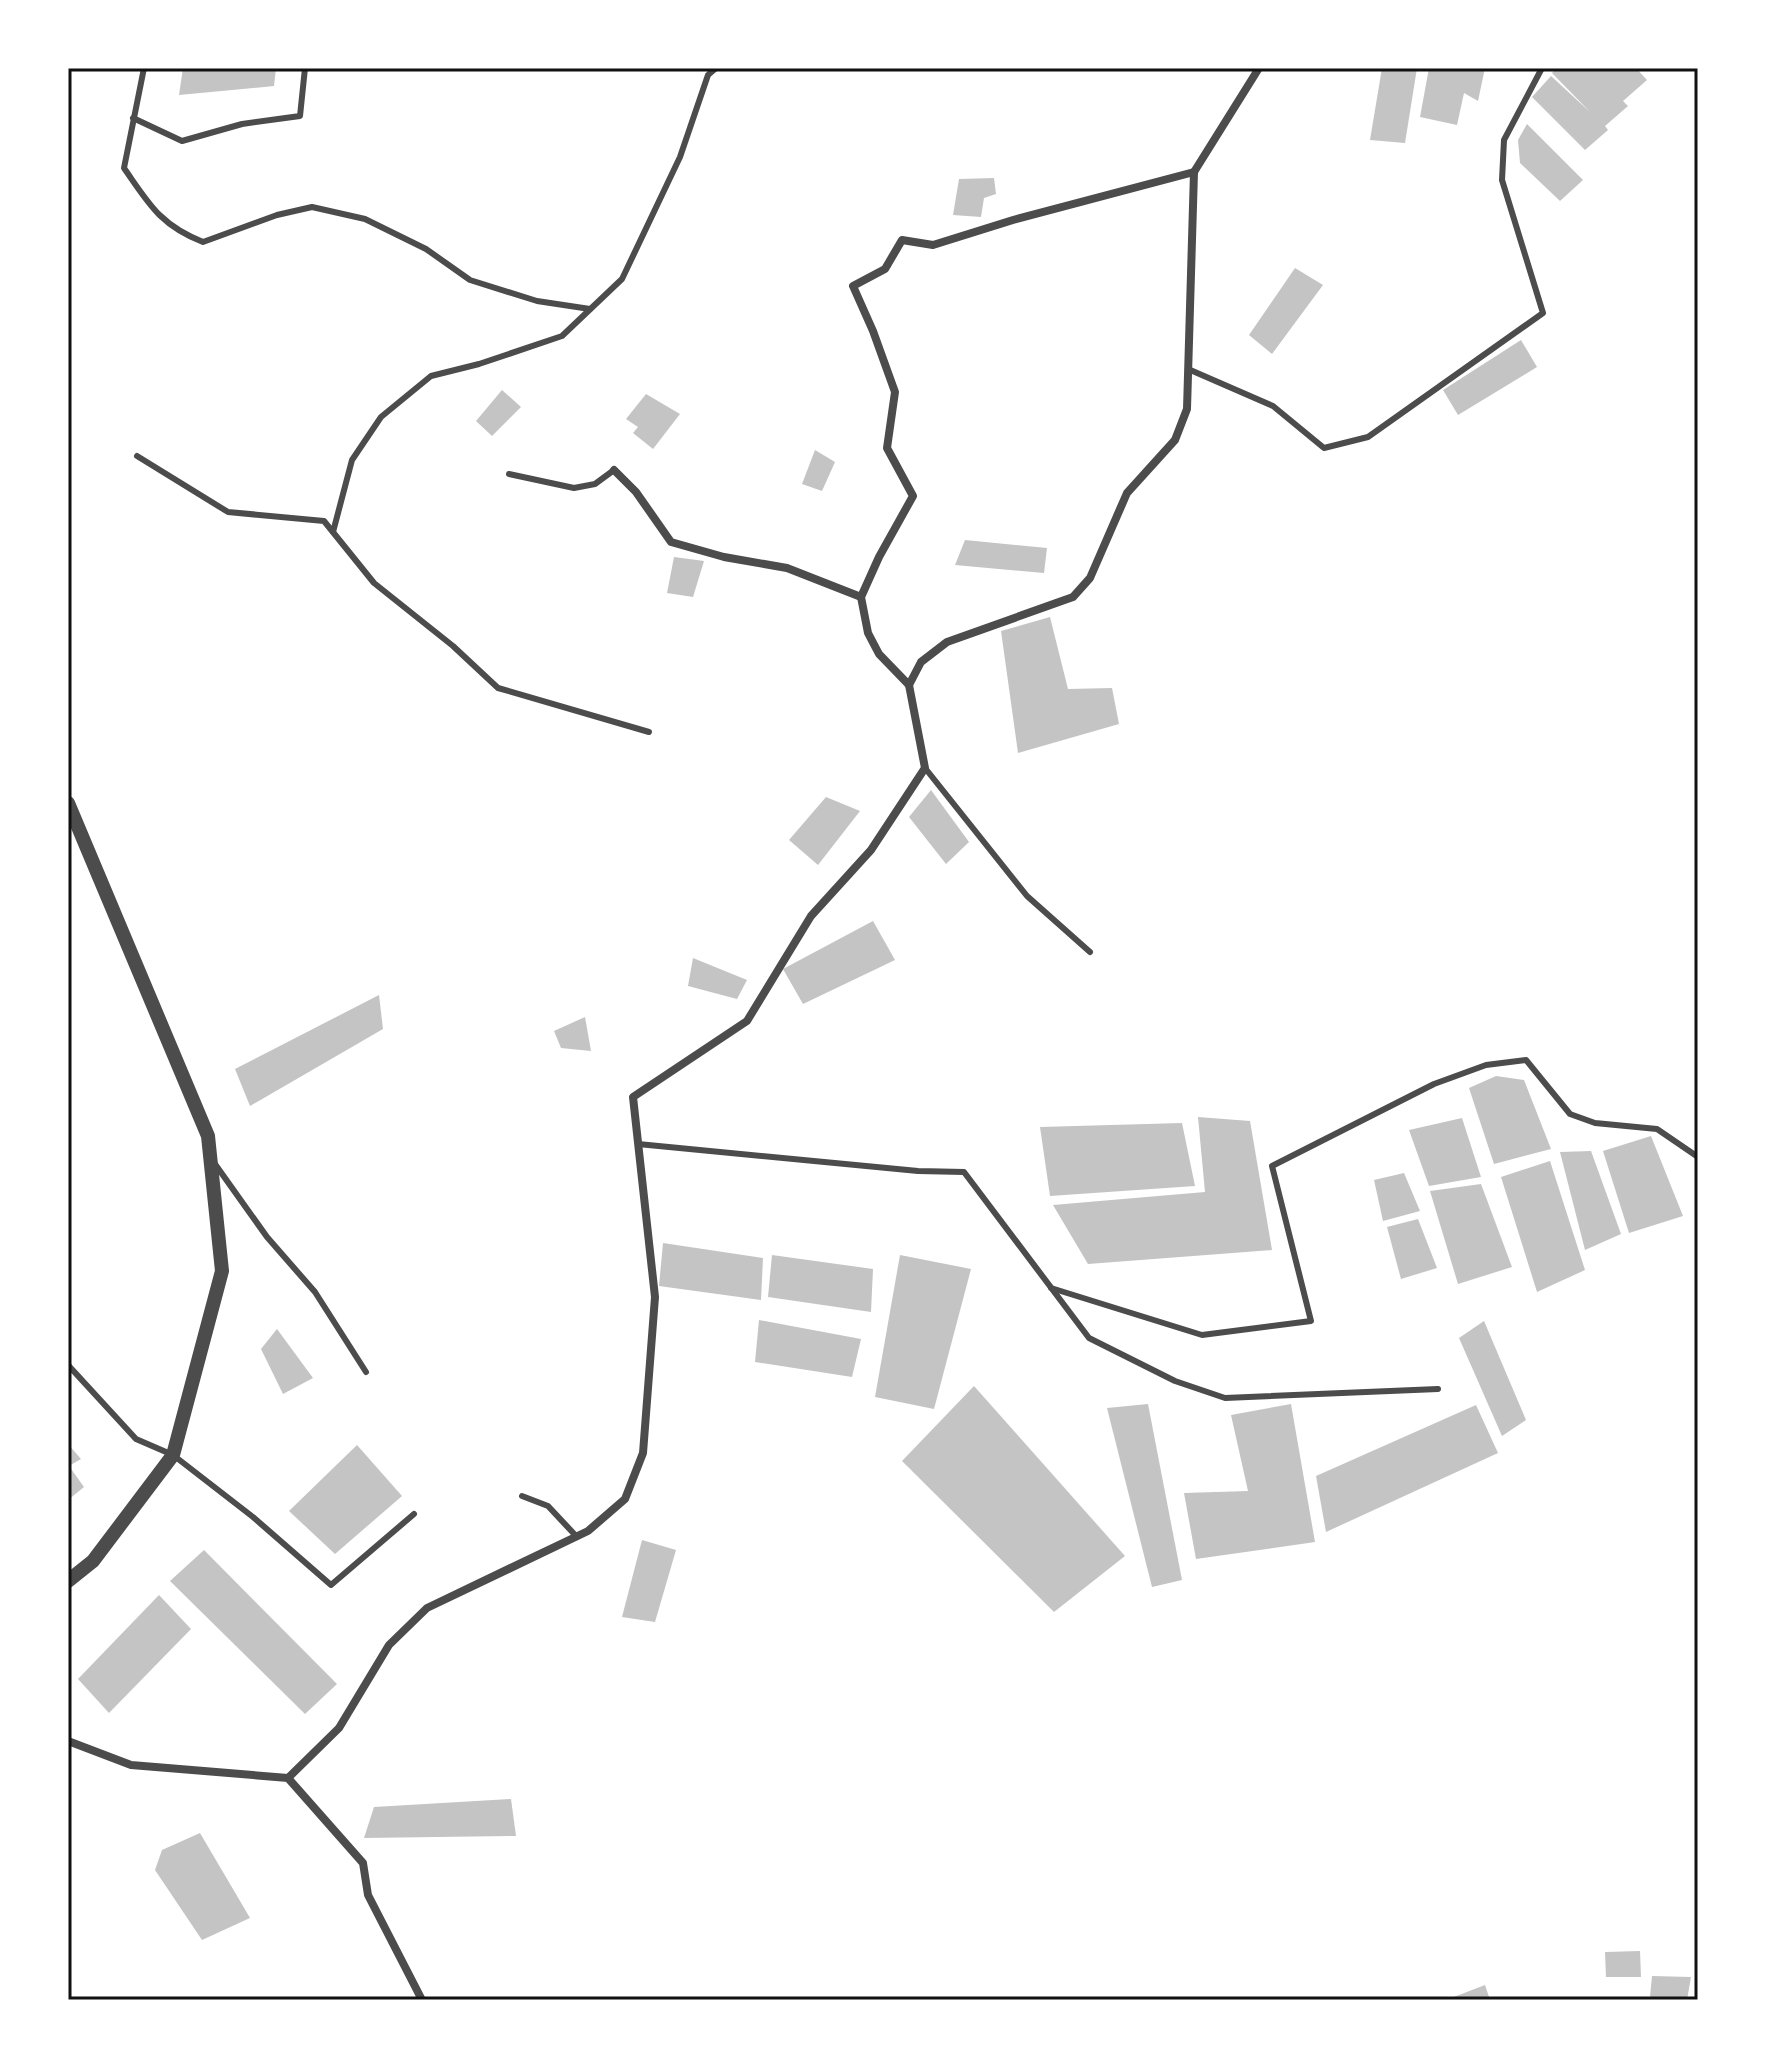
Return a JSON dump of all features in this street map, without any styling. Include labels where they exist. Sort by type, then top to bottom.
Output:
[{"type":"street","points":[[909,685],[921,662],[947,642],[1073,597],[1090,578],[1127,493],[1175,440],[1187,409],[1194,172],[1259,68]]},
{"type":"street","points":[[288,1778],[339,1728],[389,1645],[427,1608],[588,1531],[625,1499],[643,1453],[655,1297],[633,1097],[747,1021],[811,916],[871,850],[925,768],[909,685],[879,654],[868,633],[861,597],[913,496],[887,448],[895,392],[853,286],[885,269],[902,240],[933,245],[1013,220],[1194,172]]},
{"type":"street","points":[[614,470],[636,492],[671,542],[724,557],[787,568],[861,597]]},
{"type":"street","points":[[68,803],[208,1136],[222,1271],[173,1455],[93,1561],[68,1581]]},
{"type":"street","points":[[68,1741],[131,1765],[288,1778],[363,1863],[368,1895],[422,2000]]},
{"type":"lane","points":[[144,68],[124,168],[156,215],[194,239],[203,242],[277,215],[312,207],[365,219],[426,249],[470,280],[537,301],[590,309]]},
{"type":"lane","points":[[133,118],[182,141],[242,124],[300,116],[305,68]]},
{"type":"lane","points":[[333,532],[352,460],[381,417],[431,376],[479,364],[562,336],[622,279],[680,157],[708,75],[716,68]]},
{"type":"lane","points":[[1188,369],[1273,406],[1324,448],[1368,437],[1543,313],[1502,180],[1504,140],[1542,68]]},
{"type":"lane","points":[[137,456],[228,512],[324,521],[374,583],[453,646],[498,688],[649,732]]},
{"type":"lane","points":[[509,474],[574,488],[595,484],[614,470]]},
{"type":"lane","points":[[925,768],[1027,896],[1090,952]]},
{"type":"lane","points":[[1051,1288],[1202,1335],[1311,1321],[1272,1166],[1434,1084],[1486,1065],[1526,1060],[1570,1114],[1595,1123],[1657,1129],[1698,1157]]},
{"type":"lane","points":[[638,1144],[918,1171],[964,1172],[1089,1338],[1175,1381],[1225,1398],[1438,1389]]},
{"type":"lane","points":[[211,1158],[267,1237],[315,1292],[366,1372]]},
{"type":"lane","points":[[68,1365],[136,1439],[173,1455],[253,1517],[331,1585],[414,1514]]},
{"type":"lane","points":[[522,1496],[548,1506],[577,1537]]},
{"type":"building","points":[[183,68],[276,68],[274,86],[179,95]]},
{"type":"building","points":[[1382,68],[1417,68],[1405,143],[1370,140]]},
{"type":"building","points":[[1429,68],[1485,68],[1478,101],[1464,93],[1457,125],[1420,117]]},
{"type":"building","points":[[1556,68],[1636,68],[1647,80],[1623,101],[1628,106],[1605,126],[1608,130],[1585,150],[1532,97],[1551,76],[1590,112],[1552,73]]},
{"type":"building","points":[[1527,124],[1583,180],[1560,201],[1520,163],[1518,140]]},
{"type":"building","points":[[994,178],[996,194],[984,198],[981,217],[953,215],[959,179]]},
{"type":"building","points":[[1295,268],[1323,285],[1272,354],[1249,335]]},
{"type":"building","points":[[1521,340],[1537,367],[1458,415],[1443,390]]},
{"type":"building","points":[[502,390],[521,407],[492,436],[476,421]]},
{"type":"building","points":[[646,394],[680,414],[653,449],[633,433],[638,427],[626,419]]},
{"type":"building","points":[[815,450],[835,462],[822,491],[802,484]]},
{"type":"building","points":[[965,540],[1047,548],[1044,573],[955,565]]},
{"type":"building","points":[[674,557],[704,561],[693,597],[667,593]]},
{"type":"building","points":[[1050,617],[1068,689],[1112,688],[1119,724],[1018,753],[1001,631]]},
{"type":"building","points":[[931,790],[969,842],[946,864],[909,817]]},
{"type":"building","points":[[826,797],[860,811],[818,865],[789,840]]},
{"type":"building","points":[[873,921],[895,960],[803,1004],[783,969]]},
{"type":"building","points":[[693,958],[747,980],[737,999],[688,986]]},
{"type":"building","points":[[379,995],[383,1029],[250,1106],[235,1069]]},
{"type":"building","points":[[585,1017],[591,1051],[561,1048],[554,1031]]},
{"type":"building","points":[[1496,1076],[1524,1080],[1551,1149],[1494,1164],[1469,1088]]},
{"type":"building","points":[[1198,1117],[1250,1121],[1272,1250],[1088,1264],[1053,1205],[1205,1192]]},
{"type":"building","points":[[1462,1118],[1481,1177],[1429,1186],[1409,1130]]},
{"type":"building","points":[[1182,1123],[1195,1186],[1050,1196],[1040,1127]]},
{"type":"building","points":[[1651,1136],[1683,1216],[1629,1233],[1603,1151]]},
{"type":"building","points":[[1591,1151],[1621,1234],[1585,1250],[1560,1152]]},
{"type":"building","points":[[1550,1161],[1585,1270],[1537,1292],[1501,1177]]},
{"type":"building","points":[[1404,1173],[1420,1211],[1383,1221],[1374,1180]]},
{"type":"building","points":[[1481,1184],[1512,1267],[1458,1284],[1430,1191]]},
{"type":"building","points":[[1418,1219],[1437,1268],[1401,1279],[1387,1227]]},
{"type":"building","points":[[663,1243],[763,1258],[761,1300],[659,1286]]},
{"type":"building","points":[[772,1255],[873,1269],[871,1312],[768,1297]]},
{"type":"building","points":[[900,1255],[971,1269],[934,1409],[875,1397]]},
{"type":"building","points":[[759,1320],[861,1339],[852,1377],[755,1362]]},
{"type":"building","points":[[1484,1321],[1526,1420],[1502,1436],[1459,1338]]},
{"type":"building","points":[[277,1329],[313,1378],[283,1394],[261,1349]]},
{"type":"building","points":[[974,1386],[1125,1556],[1054,1612],[902,1461]]},
{"type":"building","points":[[1148,1404],[1182,1580],[1152,1587],[1107,1408]]},
{"type":"building","points":[[1291,1404],[1315,1542],[1196,1559],[1184,1493],[1248,1491],[1231,1415]]},
{"type":"building","points":[[1476,1405],[1498,1453],[1326,1532],[1316,1476]]},
{"type":"building","points":[[68,1444],[81,1459],[69,1466],[84,1487],[68,1500]]},
{"type":"building","points":[[357,1445],[402,1496],[335,1554],[289,1511]]},
{"type":"building","points":[[642,1540],[676,1550],[655,1622],[622,1617]]},
{"type":"building","points":[[204,1550],[337,1684],[305,1714],[170,1581]]},
{"type":"building","points":[[159,1595],[191,1629],[109,1713],[78,1679]]},
{"type":"building","points":[[511,1799],[516,1836],[364,1838],[374,1807]]},
{"type":"building","points":[[200,1833],[250,1918],[202,1940],[155,1870],[162,1850]]},
{"type":"building","points":[[1640,1951],[1641,1977],[1606,1977],[1605,1952]]},
{"type":"building","points":[[1652,1976],[1691,1977],[1687,2000],[1650,1997]]},
{"type":"building","points":[[1485,1985],[1490,2000],[1446,2000]]}]
